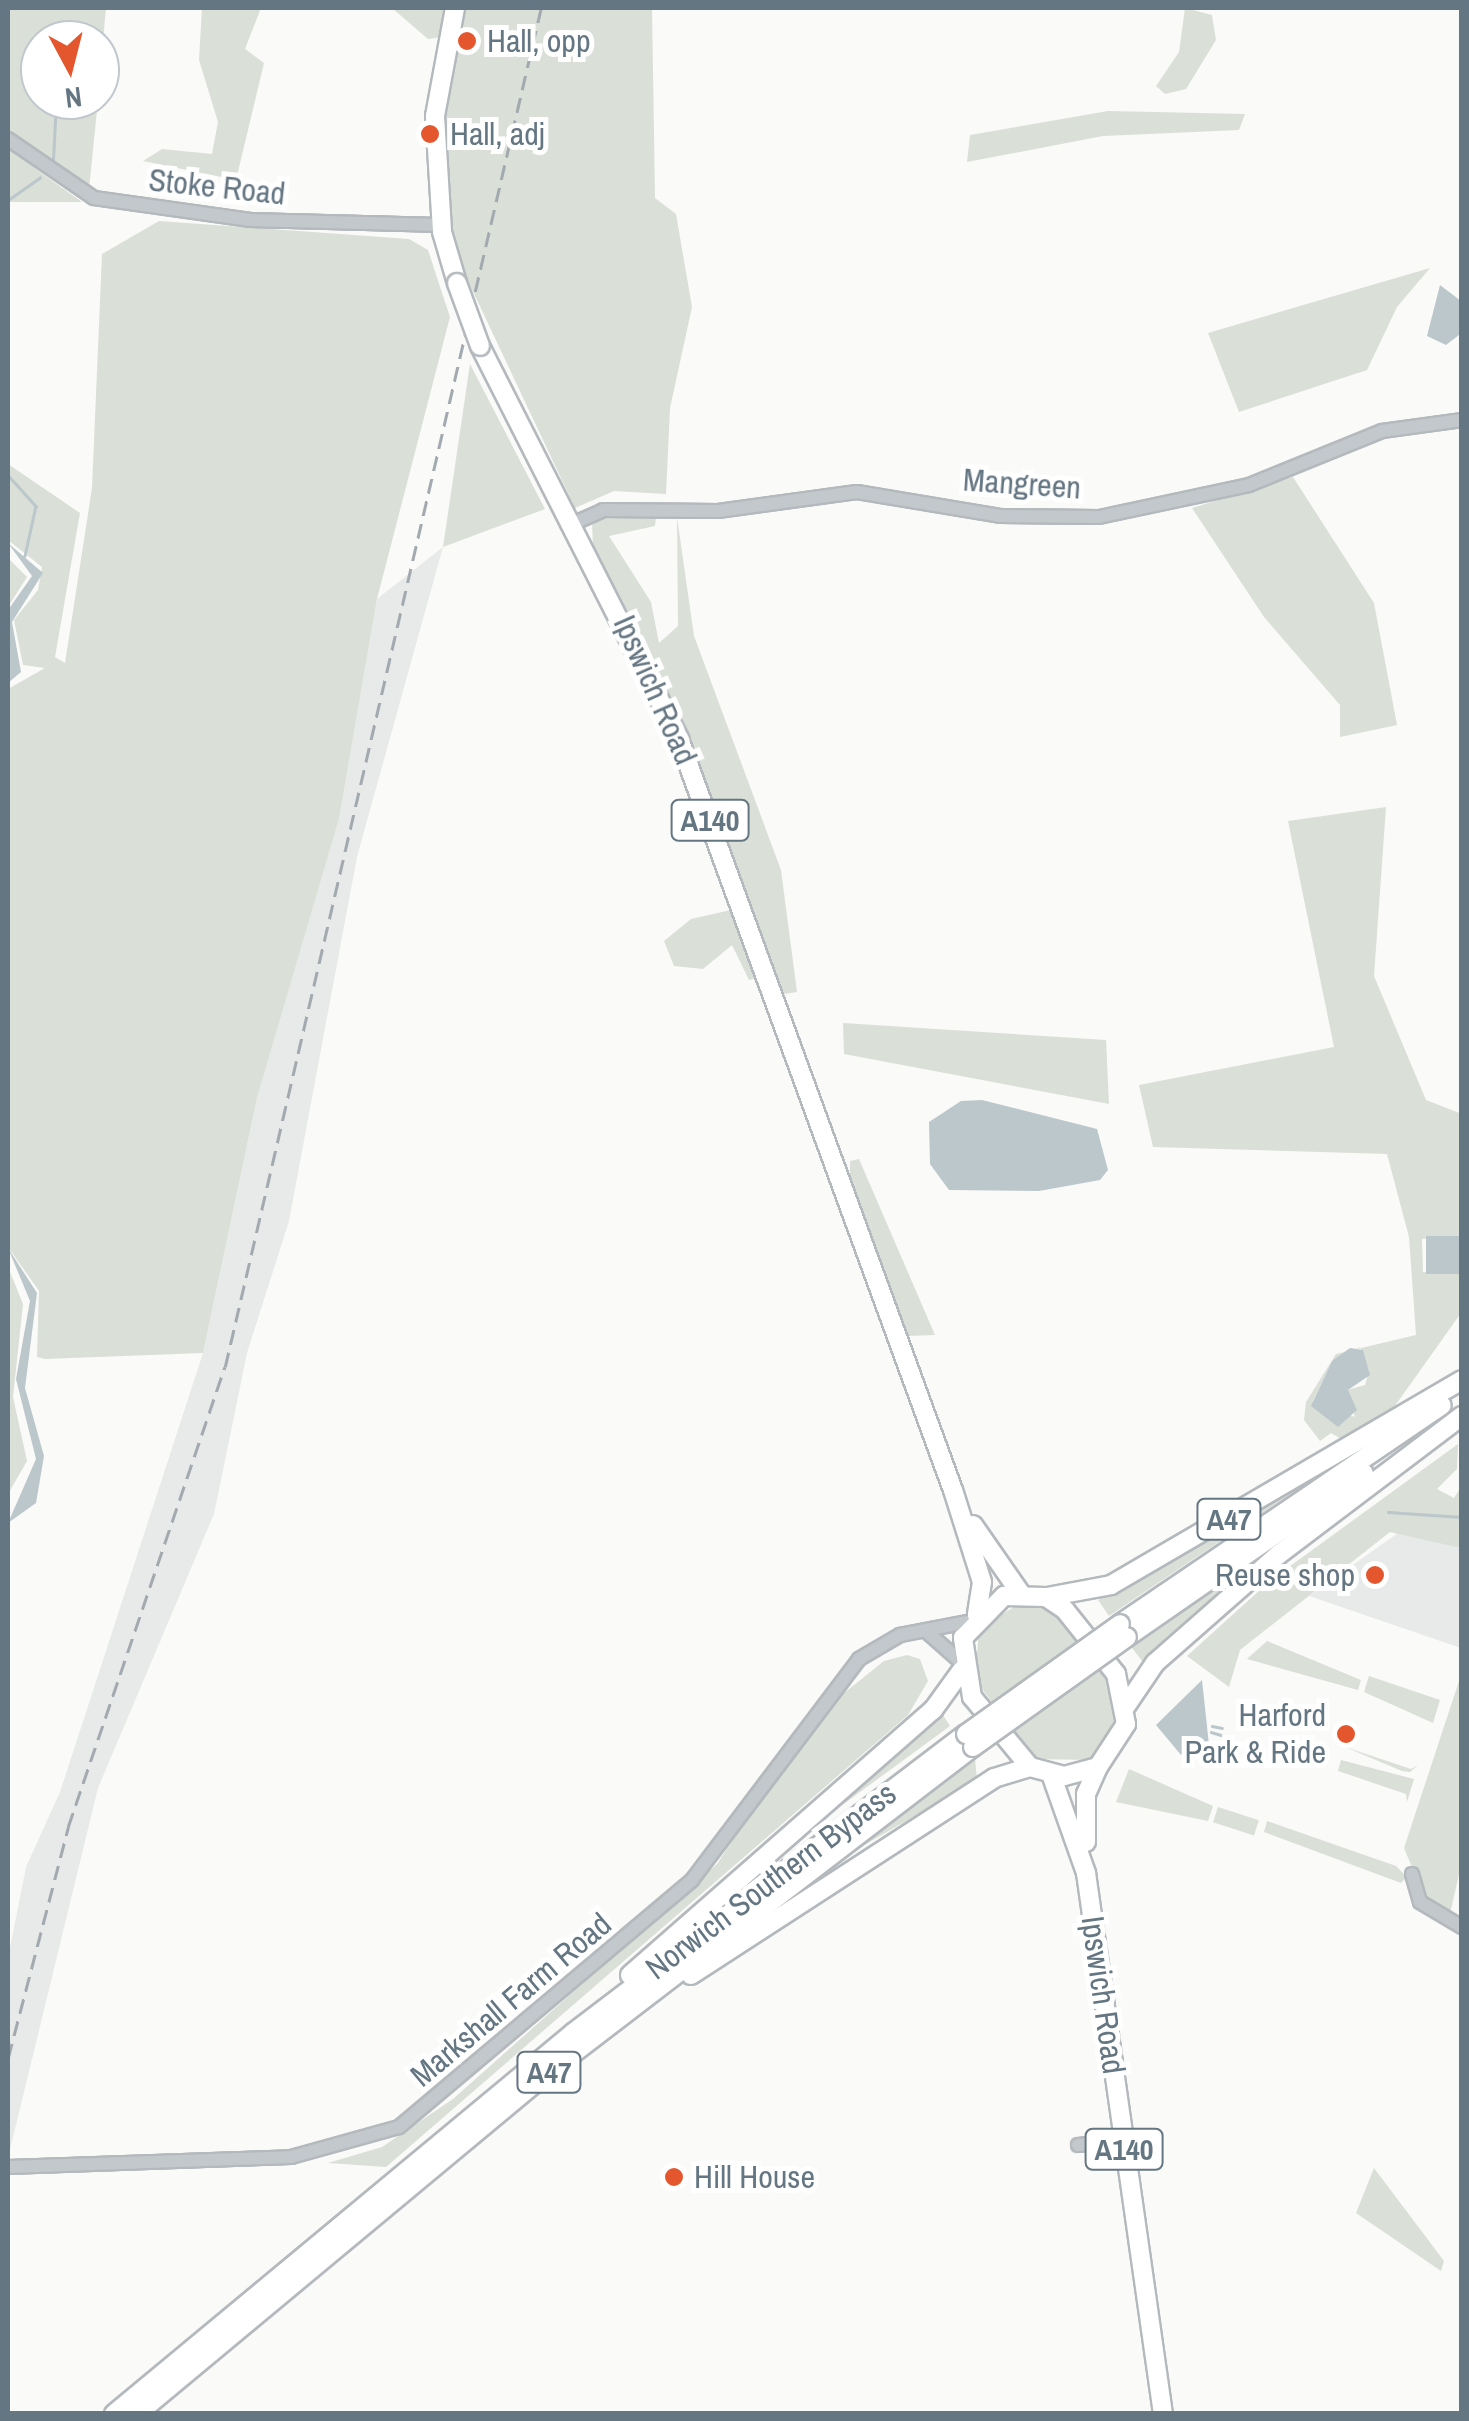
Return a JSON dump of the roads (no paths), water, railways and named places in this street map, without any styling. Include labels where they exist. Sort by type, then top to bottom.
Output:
[{"type":"highway","name":"Ipswich Road","points":[[456,8],[436,116],[441,225],[457,283],[480,346],[679,739],[953,1490],[982,1582],[975,1618]]},
{"type":"highway","name":"A47","points":[[1046,1597],[1111,1585],[1462,1380]]},
{"type":"highway","name":"Norwich Southern Bypass","points":[[114,2414],[445,2136],[970,1741],[1462,1392]]},
{"type":"highway","name":"A47","points":[[1126,1706],[1156,1663],[1278,1555],[1462,1413]]},
{"type":"highway","name":"Norwich Southern Bypass","points":[[1123,1630],[1462,1413]]},
{"type":"highway","name":"Ipswich Road","points":[[953,1490],[1021,1594]]},
{"type":"highway","points":[[1021,1594],[1046,1597],[1100,1646],[1126,1706],[1122,1737],[1098,1767],[1052,1774],[1030,1767],[987,1722],[962,1666],[975,1618],[1021,1594]]},
{"type":"highway","name":"A47","points":[[445,2136],[933,1710],[962,1666]]},
{"type":"highway","name":"Norwich Southern Bypass","points":[[137,2414],[406,2188],[970,1741]]},
{"type":"highway","name":"A47","points":[[406,2188],[816,1887],[994,1778],[1030,1767]]},
{"type":"highway","name":"Ipswich Road","points":[[1098,1767],[1086,1794],[1086,1873],[1163,2414]]},
{"type":"highway","name":"Ipswich Road","points":[[1052,1774],[1086,1873]]},
{"type":"street","name":"Stoke Road","points":[[8,139],[94,198],[250,220],[441,225]]},
{"type":"street","name":"Mangreen","points":[[570,525],[603,510],[718,511],[857,492],[1000,516],[1098,517],[1249,485],[1382,431],[1462,420]]},
{"type":"street","name":"Markshall Farm Road","points":[[8,2167],[291,2157],[399,2127],[702,1870],[842,1674],[889,1639],[975,1618]]},
{"type":"street","points":[[922,1631],[946,1641],[962,1666]]},
{"type":"street","points":[[1396,1886],[1412,1879],[1420,1902],[1462,1927]]},
{"type":"street","points":[[1078,2145],[1122,2141]]},
{"type":"waterway","points":[[53,160],[55,120]]},
{"type":"waterway","points":[[8,200],[40,178]]},
{"type":"waterway","points":[[8,475],[36,506],[25,556]]},
{"type":"waterway","points":[[1388,1512],[1462,1517]]},
{"type":"waterway","points":[[1212,1726],[1222,1728]]},
{"type":"waterway","points":[[1211,1732],[1221,1735]]},
{"type":"railway","points":[[8,2058],[68,1827],[225,1367],[541,8]]},
{"type":"place","name":"Hall, opp","points":[[467,41]]},
{"type":"place","name":"Hall, adj","points":[[430,134]]},
{"type":"place","name":"Reuse shop","points":[[1375,1575]]},
{"type":"place","name":"Harford Park & Ride","points":[[1346,1734]]},
{"type":"place","name":"Hill House","points":[[674,2177]]}]
